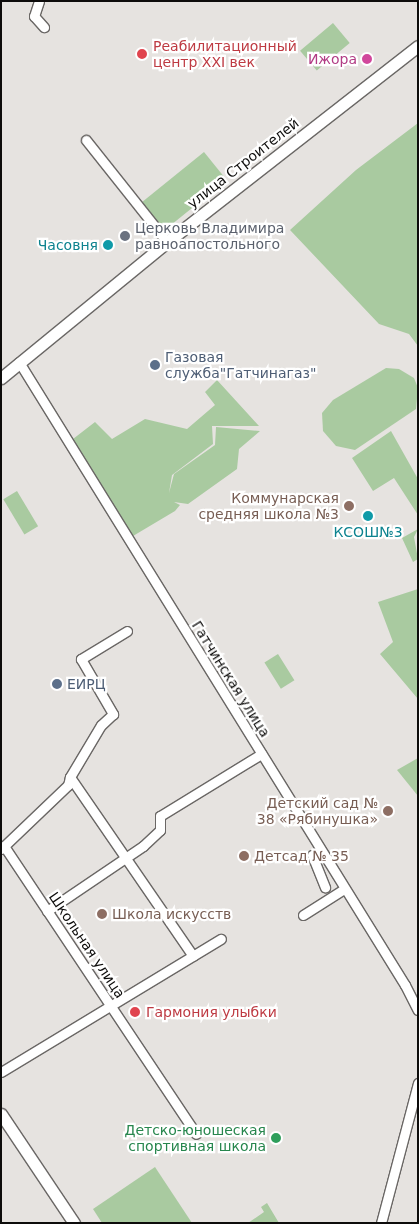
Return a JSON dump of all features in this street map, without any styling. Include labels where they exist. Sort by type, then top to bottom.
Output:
[{"type":"main road","name":"улица Строителей","points":[[1,378],[167,242],[418,46]]},
{"type":"main road","points":[[1,1114],[74,1223]]},
{"type":"street","points":[[39,1],[34,16],[44,26]]},
{"type":"street","points":[[86,140],[167,242]]},
{"type":"street","name":"Гатчинская улица","points":[[19,362],[405,985],[418,1010]]},
{"type":"street","points":[[2,848],[68,785],[70,777],[101,724],[113,714],[81,659],[127,631]]},
{"type":"street","points":[[48,911],[127,857],[160,830],[160,816],[261,754]]},
{"type":"street","points":[[70,777],[127,857],[193,956]]},
{"type":"street","name":"Школьная улица","points":[[2,848],[48,911],[196,1134]]},
{"type":"street","points":[[312,855],[326,888]]},
{"type":"street","points":[[303,915],[344,889]]},
{"type":"street","points":[[1,1072],[112,1007],[221,939]]},
{"type":"street","points":[[381,1223],[418,1083]]},
{"type":"green space","points":[[333,23],[350,43],[317,71],[300,51]]},
{"type":"green space","points":[[418,123],[418,346],[409,334],[379,324],[290,230],[356,170]]},
{"type":"green space","points":[[204,152],[227,180],[164,230],[142,202]]},
{"type":"green space","points":[[386,368],[399,369],[414,378],[418,388],[416,409],[355,450],[336,446],[323,431],[322,413],[333,400]]},
{"type":"green space","points":[[217,380],[259,426],[212,426],[213,444],[172,475],[169,493],[174,474],[215,445],[216,427],[260,431],[239,449],[237,469],[188,504],[174,502],[180,505],[175,511],[133,536],[73,439],[95,422],[112,439],[145,419],[187,429],[215,405],[205,392]]},
{"type":"green space","points":[[391,431],[418,479],[418,515],[394,478],[373,491],[352,458]]},
{"type":"green space","points":[[17,491],[38,526],[24,534],[3,499]]},
{"type":"green space","points":[[418,529],[414,537],[418,559],[413,562],[402,538]]},
{"type":"green space","points":[[418,589],[418,699],[380,654],[393,642],[378,602]]},
{"type":"green space","points":[[278,654],[294,680],[281,689],[264,662]]},
{"type":"green space","points":[[418,758],[418,796],[397,770]]},
{"type":"green space","points":[[155,1167],[192,1223],[102,1223],[93,1209]]},
{"type":"green space","points":[[267,1203],[279,1223],[248,1223],[264,1212],[261,1207]]},
{"type":"place","name":"Реабилитационный центр ХХI век","points":[[142,54]]},
{"type":"place","name":"Ижора","points":[[367,59]]},
{"type":"place","name":"Церковь Владимира равноапостольного","points":[[125,236]]},
{"type":"place","name":"Часовня","points":[[108,245]]},
{"type":"place","name":"Газовая служба\"Гатчинагаз\"","points":[[155,365]]},
{"type":"place","name":"Коммунарская средняя школа №3","points":[[349,506]]},
{"type":"place","name":"КСОШ№3","points":[[368,516]]},
{"type":"place","name":"ЕИРЦ","points":[[57,684]]},
{"type":"place","name":"Детский сад № 38 «Рябинушка»","points":[[388,811]]},
{"type":"place","name":"Детсад № 35","points":[[244,856]]},
{"type":"place","name":"Школа искусств","points":[[102,914]]},
{"type":"place","name":"Гармония улыбки","points":[[135,1012]]},
{"type":"place","name":"Детско-юношеская спортивная школа","points":[[276,1138]]}]
